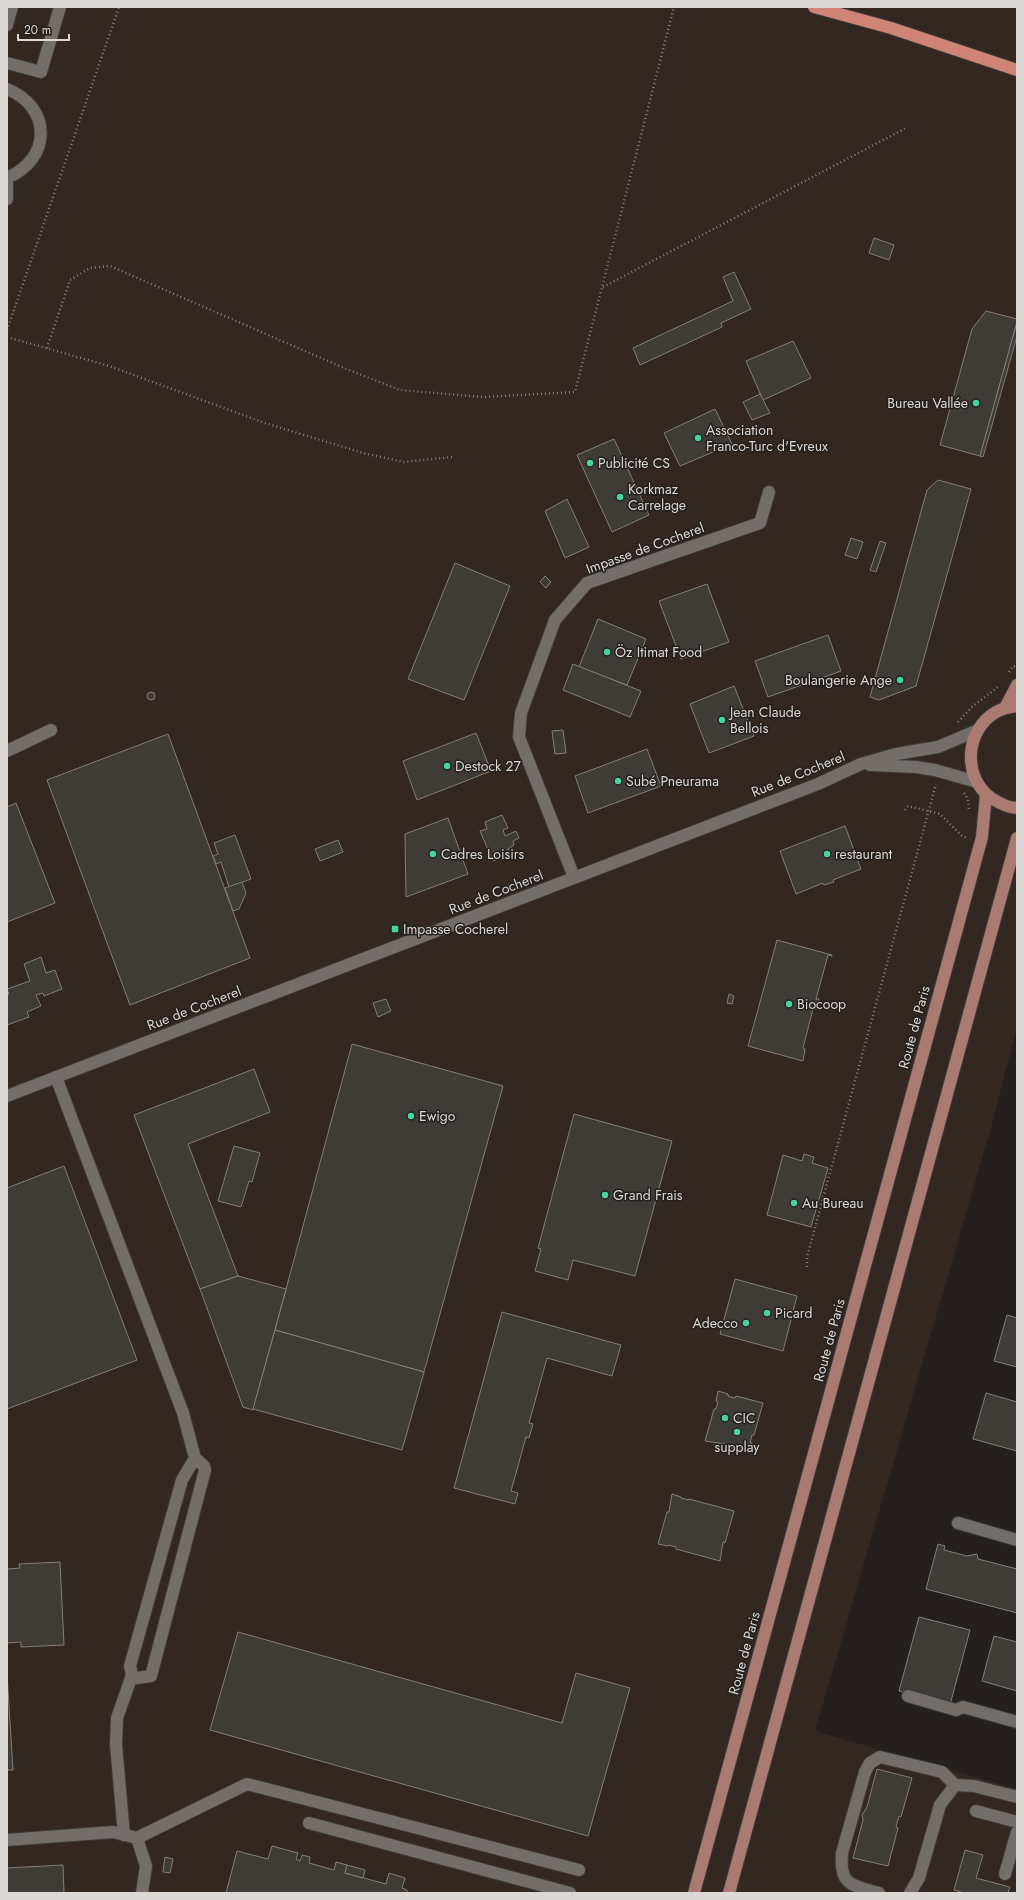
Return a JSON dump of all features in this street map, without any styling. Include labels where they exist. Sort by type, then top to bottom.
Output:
[{"type":"highway","points":[[814,7],[891,28],[1017,70]]},
{"type":"main road","points":[[1005,708],[1017,685]]},
{"type":"main road","points":[[1017,706],[1005,708],[989,717],[978,730],[972,742],[970,755],[972,769],[977,782],[986,794],[999,804],[1017,808]]},
{"type":"main road","name":"Route de Paris","points":[[694,1893],[982,837],[986,794]]},
{"type":"main road","points":[[729,1893],[1017,838]]},
{"type":"street","points":[[7,25],[12,7]]},
{"type":"street","points":[[7,63],[41,72],[60,7]]},
{"type":"street","points":[[7,89],[21,95],[32,105],[39,119],[41,133],[39,148],[32,161],[21,172],[7,178],[7,199]]},
{"type":"street","name":"Impasse de Cocherel","points":[[574,878],[519,737],[521,714],[555,620],[587,583],[760,523],[769,492]]},
{"type":"street","points":[[7,751],[51,730]]},
{"type":"street","name":"Rue de Cocherel","points":[[7,1096],[818,784],[861,764],[896,754],[938,747],[978,730]]},
{"type":"street","name":"Rue de Cocherel","points":[[861,764],[916,767],[935,770],[977,782]]},
{"type":"street","points":[[56,1078],[183,1412],[195,1458],[204,1466],[205,1470],[151,1676],[137,1678],[132,1675]]},
{"type":"street","points":[[124,1835],[116,1744],[117,1718],[132,1675],[130,1666],[182,1480],[195,1458]]},
{"type":"street","points":[[958,1523],[1017,1540]]},
{"type":"street","points":[[908,1696],[956,1710],[963,1707],[1017,1722]]},
{"type":"street","points":[[879,1893],[850,1884],[844,1878],[841,1866],[842,1853],[865,1772],[870,1763],[880,1757],[914,1764],[942,1772],[955,1785],[974,1786],[1017,1797]]},
{"type":"street","points":[[7,1840],[113,1832],[137,1838],[247,1784],[579,1870]]},
{"type":"street","points":[[910,1893],[919,1878],[940,1805],[955,1785]]},
{"type":"street","points":[[976,1811],[1017,1822]]},
{"type":"street","points":[[309,1823],[570,1893]]},
{"type":"street","points":[[1005,1874],[1017,1832]]},
{"type":"street","points":[[137,1838],[146,1866],[142,1893]]},
{"type":"path","points":[[7,330],[119,7]]},
{"type":"path","points":[[47,348],[70,280],[90,268],[110,266],[344,368],[400,390],[483,397],[575,392],[674,7]]},
{"type":"path","points":[[602,287],[906,128]]},
{"type":"path","points":[[7,337],[109,366],[265,423],[363,453],[404,462],[453,457]]},
{"type":"path","points":[[807,1267],[807,1256],[927,812],[938,778]]},
{"type":"path","points":[[905,810],[908,806],[927,812],[940,814],[962,836],[967,838]]},
{"type":"shaded area","points":[[7,7],[1017,7],[1017,1027],[991,1128],[815,1731],[1017,1789],[1017,1893],[7,1893]]},
{"type":"building","points":[[874,238],[894,245],[889,260],[869,253]]},
{"type":"building","points":[[734,272],[751,309],[721,323],[722,327],[640,365],[633,348],[733,301],[723,277]]},
{"type":"building","points":[[986,311],[1017,319],[1017,322],[980,456],[940,445],[972,329]]},
{"type":"building","points":[[1017,322],[1017,336],[983,457],[980,456]]},
{"type":"building","points":[[793,341],[811,378],[763,400],[746,361]]},
{"type":"building","points":[[760,394],[770,413],[752,420],[743,402]]},
{"type":"building","name":"Association Franco-Turc d'Evreux","points":[[715,409],[732,444],[680,466],[664,433]]},
{"type":"building","points":[[614,439],[649,515],[612,532],[577,455]]},
{"type":"building","points":[[938,480],[971,489],[916,686],[879,700],[870,697],[927,490]]},
{"type":"building","points":[[567,499],[589,547],[565,558],[545,511]]},
{"type":"building","points":[[851,538],[863,542],[857,559],[845,555]]},
{"type":"building","points":[[880,541],[886,543],[876,572],[870,570]]},
{"type":"building","points":[[455,563],[510,586],[464,700],[408,679]]},
{"type":"building","points":[[545,576],[551,582],[546,588],[540,582]]},
{"type":"building","points":[[707,584],[729,642],[681,659],[659,601]]},
{"type":"building","points":[[598,619],[646,639],[627,685],[579,667]]},
{"type":"building","points":[[828,635],[841,671],[768,697],[755,661]]},
{"type":"building","points":[[573,664],[641,691],[630,717],[563,690]]},
{"type":"building","name":"Jean Claude Bellois","points":[[734,686],[754,736],[709,753],[690,704]]},
{"type":"building","points":[[151,692],[154,693],[154,699],[151,700],[148,699],[147,696],[148,693]]},
{"type":"building","points":[[563,730],[566,753],[555,754],[552,731]]},
{"type":"building","name":"Destock 27","points":[[476,733],[491,771],[417,800],[403,761]]},
{"type":"building","points":[[168,734],[250,958],[130,1005],[47,780]]},
{"type":"building","name":"Subé Pneurama","points":[[647,749],[661,786],[588,813],[575,776]]},
{"type":"building","points":[[16,803],[55,903],[7,922],[7,807]]},
{"type":"building","points":[[502,815],[508,828],[503,830],[505,836],[516,831],[519,838],[513,841],[514,845],[508,849],[510,854],[493,861],[480,831],[487,829],[485,822]]},
{"type":"building","name":"Cadres Loisirs","points":[[448,818],[468,874],[406,897],[405,834]]},
{"type":"building","points":[[845,826],[861,869],[833,880],[834,882],[824,885],[823,883],[796,894],[780,851]]},
{"type":"building","points":[[235,835],[251,879],[229,887],[221,862],[216,864],[213,856],[218,854],[214,843]]},
{"type":"building","points":[[338,840],[343,852],[320,861],[315,849]]},
{"type":"building","points":[[242,882],[246,893],[239,909],[233,911],[225,888]]},
{"type":"building","name":"Biocoop","points":[[777,940],[832,955],[828,955],[816,999],[819,999],[816,1009],[813,1009],[803,1048],[805,1049],[803,1061],[748,1046]]},
{"type":"building","points":[[41,957],[46,973],[55,970],[62,989],[44,996],[43,993],[36,995],[41,1006],[27,1012],[29,1017],[7,1025],[7,995],[9,994],[7,989],[30,981],[24,964]]},
{"type":"building","points":[[729,994],[734,996],[732,1004],[727,1003]]},
{"type":"building","points":[[386,999],[391,1011],[378,1017],[373,1003]]},
{"type":"building","points":[[352,1044],[503,1086],[424,1372],[275,1330]]},
{"type":"building","points":[[254,1069],[270,1112],[188,1144],[238,1276],[200,1289],[134,1115]]},
{"type":"building","name":"Grand Frais","points":[[574,1114],[672,1141],[635,1276],[573,1260],[568,1280],[535,1271],[541,1249],[538,1248]]},
{"type":"building","points":[[234,1146],[260,1153],[252,1182],[249,1181],[241,1207],[218,1201]]},
{"type":"building","name":"Au Bureau","points":[[804,1154],[814,1157],[812,1163],[828,1168],[811,1227],[767,1215],[783,1155],[802,1161]]},
{"type":"building","points":[[64,1166],[137,1360],[7,1409],[7,1188]]},
{"type":"building","points":[[238,1276],[286,1289],[253,1410],[243,1407],[200,1289]]},
{"type":"building","points":[[735,1279],[797,1296],[783,1351],[720,1334]]},
{"type":"building","points":[[502,1312],[621,1345],[612,1376],[547,1358],[529,1423],[533,1424],[529,1438],[526,1437],[511,1491],[518,1493],[515,1504],[454,1488]]},
{"type":"building","points":[[1007,1315],[1017,1318],[1017,1367],[994,1361]]},
{"type":"building","points":[[275,1330],[424,1372],[402,1450],[253,1409]]},
{"type":"building","points":[[718,1391],[735,1398],[736,1396],[763,1403],[754,1435],[752,1435],[750,1443],[752,1443],[749,1453],[724,1446],[725,1444],[705,1441],[714,1409],[716,1409],[718,1402],[716,1401]]},
{"type":"building","points":[[986,1393],[1017,1402],[1017,1451],[973,1439]]},
{"type":"building","points":[[672,1494],[681,1498],[734,1511],[725,1543],[723,1542],[720,1561],[676,1549],[676,1547],[658,1544],[667,1512],[669,1512]]},
{"type":"building","points":[[938,1544],[945,1546],[944,1550],[967,1556],[977,1554],[978,1559],[1017,1569],[1017,1613],[926,1589]]},
{"type":"building","points":[[60,1562],[64,1645],[21,1647],[21,1642],[7,1643],[7,1569],[20,1568],[19,1564]]},
{"type":"building","points":[[919,1617],[970,1630],[950,1705],[899,1691]]},
{"type":"building","points":[[238,1632],[562,1723],[576,1673],[630,1688],[588,1836],[210,1730]]},
{"type":"building","points":[[994,1636],[1017,1642],[1017,1691],[982,1681]]},
{"type":"building","points":[[7,1674],[13,1770],[7,1770]]},
{"type":"building","points":[[877,1769],[912,1778],[901,1817],[899,1816],[896,1827],[898,1828],[888,1866],[853,1858],[863,1820],[862,1815],[867,1807]]},
{"type":"building","points":[[272,1846],[298,1853],[296,1859],[300,1861],[302,1855],[310,1857],[309,1863],[334,1870],[336,1862],[347,1865],[345,1873],[386,1884],[389,1873],[405,1878],[402,1888],[407,1890],[407,1893],[226,1893],[237,1851],[268,1859]]},
{"type":"building","points":[[965,1850],[983,1855],[976,1878],[1010,1887],[1008,1893],[964,1893],[954,1890]]},
{"type":"building","points":[[165,1857],[173,1859],[170,1873],[163,1872]]},
{"type":"building","points":[[63,1865],[64,1893],[7,1893],[7,1868]]},
{"type":"building","points":[[347,1865],[365,1870],[363,1878],[345,1873]]},
{"type":"place","name":"Bureau Vallée","points":[[976,403]]},
{"type":"place","name":"Association Franco-Turc d'Evreux","points":[[698,438]]},
{"type":"place","name":"Publicité CS","points":[[590,463]]},
{"type":"place","name":"Korkmaz Carrelage","points":[[620,497]]},
{"type":"place","name":"Öz Itimat Food","points":[[607,652]]},
{"type":"place","name":"Boulangerie Ange","points":[[900,680]]},
{"type":"place","name":"Jean Claude Bellois","points":[[722,720]]},
{"type":"place","name":"Destock 27","points":[[447,766]]},
{"type":"place","name":"Subé Pneurama","points":[[618,781]]},
{"type":"place","name":"Cadres Loisirs","points":[[433,854]]},
{"type":"place","name":"restaurant","points":[[827,854]]},
{"type":"place","name":"Impasse Cocherel","points":[[395,929]]},
{"type":"place","name":"Biocoop","points":[[789,1004]]},
{"type":"place","name":"Ewigo","points":[[411,1116]]},
{"type":"place","name":"Grand Frais","points":[[605,1195]]},
{"type":"place","name":"Au Bureau","points":[[794,1203]]},
{"type":"place","name":"Picard","points":[[767,1313]]},
{"type":"place","name":"Adecco","points":[[746,1323]]},
{"type":"place","name":"CIC","points":[[725,1418]]},
{"type":"place","name":"supplay","points":[[737,1432]]}]
